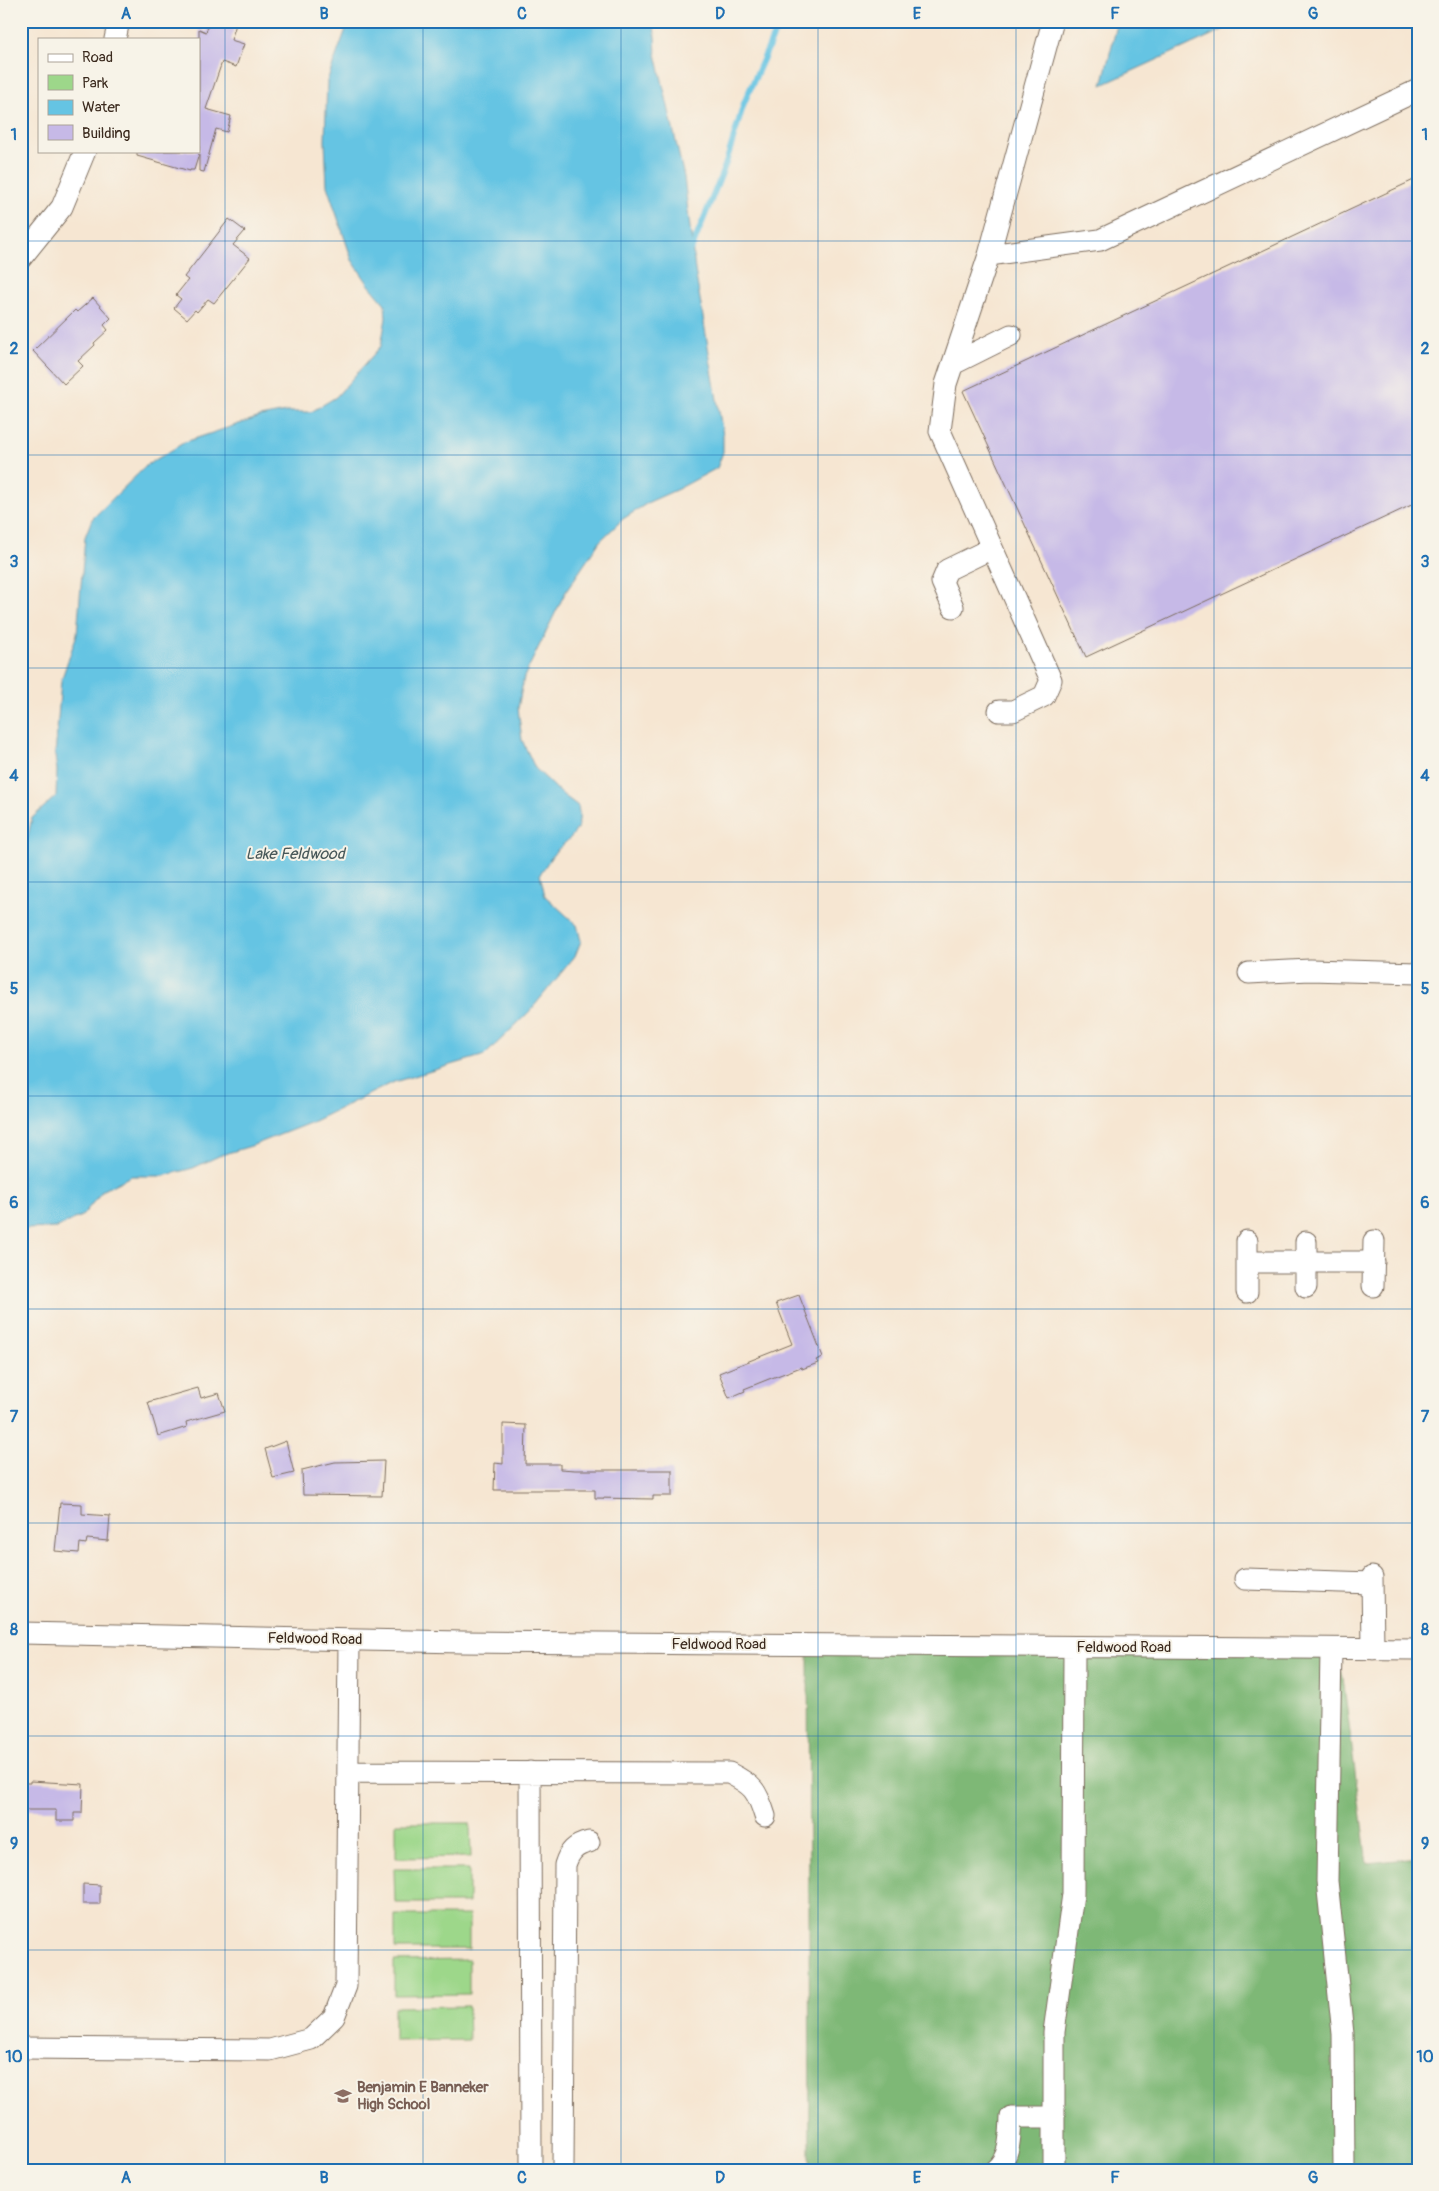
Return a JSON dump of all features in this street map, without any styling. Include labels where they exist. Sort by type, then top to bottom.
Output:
[{"type":"street","points":[[115,38],[119,21]]},
{"type":"street","points":[[1000,711],[1013,711],[1044,696],[1051,680],[940,431],[946,384],[989,255],[1053,21]]},
{"type":"street","points":[[989,255],[1100,240],[1418,90]]},
{"type":"street","points":[[21,258],[62,206],[85,152]]},
{"type":"street","points":[[953,364],[1011,335]]},
{"type":"street","points":[[953,607],[942,582],[947,570],[992,548]]},
{"type":"street","points":[[1249,972],[1310,970],[1418,974]]},
{"type":"street","points":[[1374,1241],[1374,1286]]},
{"type":"street","points":[[1247,1292],[1247,1252],[1306,1252],[1374,1262]]},
{"type":"street","points":[[1306,1252],[1306,1287]]},
{"type":"street","points":[[1245,1579],[1372,1580],[1373,1649]]},
{"type":"street","name":"Feldwood Road","points":[[21,1633],[349,1640],[1418,1650]]},
{"type":"street","points":[[21,2048],[270,2050],[311,2039],[334,2017],[346,1986],[349,1640]]},
{"type":"street","points":[[1054,2170],[1054,2032],[1073,1894],[1074,1647]]},
{"type":"street","points":[[1331,1649],[1327,1882],[1343,2034],[1344,2170]]},
{"type":"street","points":[[348,1772],[729,1773],[745,1781],[759,1795],[765,1816]]},
{"type":"street","points":[[530,1772],[531,2170]]},
{"type":"street","points":[[564,2170],[565,1865],[569,1854],[579,1844],[589,1842]]},
{"type":"street","points":[[995,2170],[1004,2162],[1010,2141],[1011,2117],[1054,2117]]},
{"type":"green space","points":[[808,1644],[1340,1656],[1367,1863],[1418,1858],[1418,2170],[810,2170]]},
{"type":"green space","points":[[396,1823],[470,1823],[471,1857],[396,1858]]},
{"type":"green space","points":[[394,1869],[469,1869],[469,1903],[395,1903]]},
{"type":"green space","points":[[395,1915],[469,1915],[469,1949],[395,1949]]},
{"type":"green space","points":[[469,1960],[469,1994],[394,1995],[394,1961]]},
{"type":"green space","points":[[468,2006],[469,2040],[394,2041],[394,2007]]},
{"type":"water","name":"Lake Feldwood","points":[[349,21],[654,21],[656,54],[684,177],[695,270],[723,435],[723,452],[717,468],[649,502],[623,519],[600,541],[565,593],[524,677],[518,708],[522,740],[535,768],[562,794],[578,806],[579,814],[579,821],[575,832],[556,851],[540,874],[545,896],[577,925],[581,941],[575,956],[530,1011],[485,1055],[394,1082],[310,1123],[251,1146],[221,1155],[193,1168],[163,1176],[131,1176],[103,1190],[83,1215],[56,1228],[24,1229],[21,1228],[21,867],[32,818],[56,796],[57,770],[55,756],[61,681],[77,634],[85,537],[92,519],[147,465],[185,442],[260,417],[286,412],[311,412],[336,397],[381,346],[386,318],[385,304],[352,260],[327,186],[325,141],[327,81]]},
{"type":"water","points":[[1118,21],[1242,21],[1102,85]]},
{"type":"building","points":[[210,21],[237,21],[231,40],[244,44],[236,67],[222,62],[206,109],[231,116],[227,132],[216,129],[204,172],[199,171],[199,154],[194,170],[190,171],[137,156],[137,152],[200,152],[199,29],[206,32]]},
{"type":"building","points":[[1418,178],[1418,502],[1086,657],[963,391]]},
{"type":"building","points":[[229,219],[245,231],[233,245],[250,258],[214,303],[208,299],[197,312],[195,310],[187,319],[174,308],[181,299],[176,295],[188,280],[184,277]]},
{"type":"building","points":[[93,298],[111,318],[104,325],[108,330],[78,361],[83,366],[64,384],[33,351],[75,310],[77,312]]},
{"type":"building","points":[[799,1295],[823,1357],[816,1360],[818,1363],[769,1379],[744,1389],[745,1391],[729,1398],[719,1373],[792,1344],[776,1303]]},
{"type":"building","points":[[198,1388],[201,1398],[219,1393],[225,1411],[186,1422],[187,1427],[158,1436],[148,1402]]},
{"type":"building","points":[[503,1424],[526,1425],[525,1464],[560,1464],[560,1469],[575,1470],[672,1470],[672,1496],[653,1496],[653,1499],[595,1498],[595,1490],[494,1490],[495,1463],[503,1464]]},
{"type":"building","points":[[286,1441],[294,1473],[273,1478],[265,1449]]},
{"type":"building","points":[[384,1461],[382,1496],[303,1495],[302,1470],[335,1462]]},
{"type":"building","points":[[60,1503],[82,1504],[82,1514],[110,1516],[108,1541],[87,1539],[86,1544],[80,1543],[79,1553],[55,1551]]},
{"type":"building","points":[[30,1781],[83,1784],[82,1813],[74,1813],[74,1821],[56,1821],[56,1810],[21,1810],[21,1783],[30,1783]]},
{"type":"building","points":[[83,1884],[100,1885],[100,1904],[83,1904]]},
{"type":"waterway","points":[[692,248],[726,163],[744,103],[780,21]]},
{"type":"place","name":"Benjamin E Banneker High School","points":[[343,2096]]}]
